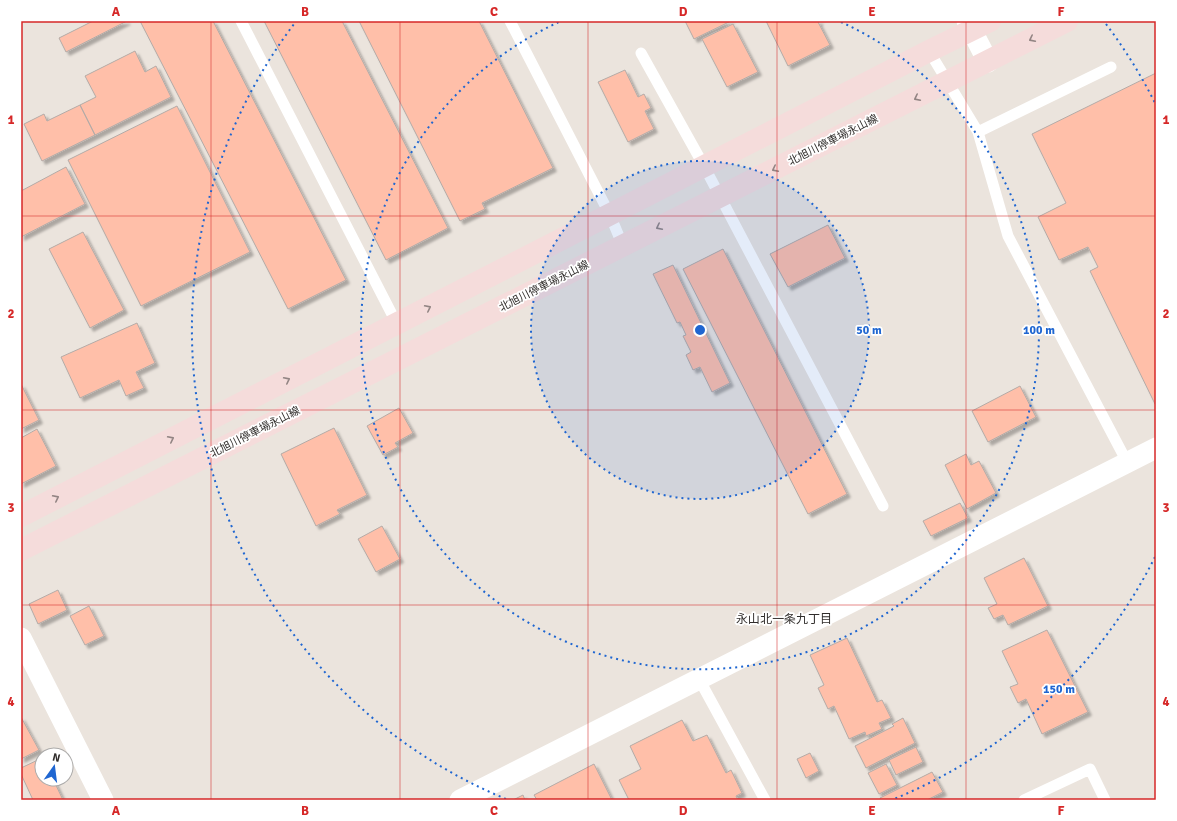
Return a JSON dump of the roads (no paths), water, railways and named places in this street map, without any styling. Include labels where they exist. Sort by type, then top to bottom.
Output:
[{"type":"main road","name":"北旭川停車場永山線","points":[[21,550],[1067,21]]},
{"type":"main road","points":[[21,516],[929,51],[976,24]]},
{"type":"street","points":[[976,24],[988,62]]},
{"type":"street","points":[[460,800],[1156,448]]},
{"type":"street","points":[[21,638],[103,800]]},
{"type":"lane","points":[[241,21],[397,324]]},
{"type":"lane","points":[[510,21],[610,215],[623,246]]},
{"type":"lane","points":[[929,51],[978,132],[1008,236],[1127,462]]},
{"type":"lane","points":[[641,53],[704,166],[883,506]]},
{"type":"lane","points":[[978,132],[1111,68]]},
{"type":"lane","points":[[699,679],[765,800]]},
{"type":"lane","points":[[1024,800],[1090,769],[1105,800]]},
{"type":"district","name":"永山北一条九丁目","points":[[784,619]]}]
